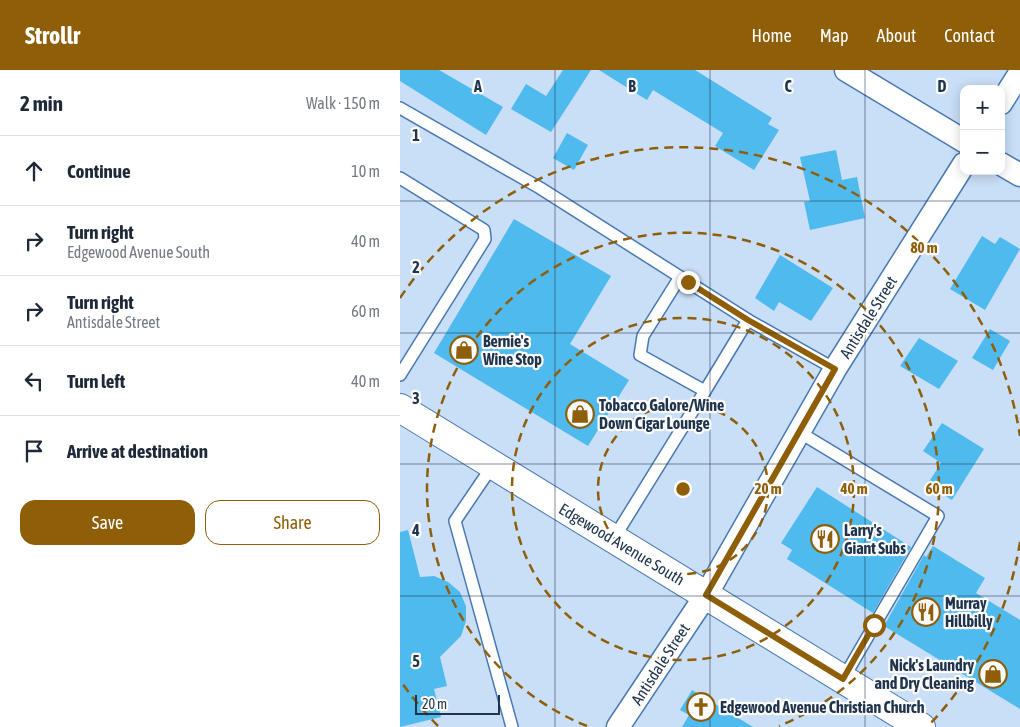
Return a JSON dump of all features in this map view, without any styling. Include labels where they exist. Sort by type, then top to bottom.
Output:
[{"type":"main road","name":"Edgewood Avenue South","points":[[400,408],[922,727]]},
{"type":"street","points":[[846,70],[960,139]]},
{"type":"street","points":[[1005,97],[1020,73]]},
{"type":"street","points":[[1005,166],[1020,175]]},
{"type":"street","name":"Antisdale Street","points":[[618,727],[706,595],[835,369],[960,170]]},
{"type":"lane","points":[[400,108],[540,188],[748,320],[835,369]]},
{"type":"lane","points":[[400,178],[484,230],[485,238],[400,375]]},
{"type":"lane","points":[[680,277],[643,336],[640,355],[705,391]]},
{"type":"lane","points":[[614,539],[748,320]]},
{"type":"lane","points":[[799,432],[938,516],[843,679]]},
{"type":"lane","points":[[493,465],[455,521],[512,727]]},
{"type":"building","points":[[400,70],[439,70],[503,107],[486,135],[400,81]]},
{"type":"building","points":[[563,70],[591,70],[551,132],[511,109],[526,84],[546,96]]},
{"type":"building","points":[[599,70],[695,70],[772,118],[768,124],[779,130],[754,170],[715,146],[723,133],[653,90],[647,100]]},
{"type":"building","points":[[567,133],[588,145],[574,170],[553,158]]},
{"type":"building","points":[[836,150],[842,180],[857,177],[865,218],[810,230],[804,202],[810,201],[800,157]]},
{"type":"building","points":[[514,219],[611,276],[570,344],[629,380],[588,446],[434,353]]},
{"type":"building","points":[[982,236],[995,244],[1000,237],[1020,249],[985,310],[950,289]]},
{"type":"building","points":[[780,255],[833,288],[811,321],[779,302],[774,311],[755,298]]},
{"type":"building","points":[[990,329],[1010,341],[993,370],[972,358]]},
{"type":"building","points":[[919,338],[958,361],[939,389],[900,366]]},
{"type":"building","points":[[942,423],[984,449],[952,500],[927,485],[941,463],[923,451]]},
{"type":"building","points":[[817,487],[911,547],[873,613],[787,559],[792,550],[781,543]]},
{"type":"building","points":[[408,530],[420,577],[434,576],[448,582],[460,592],[466,606],[466,621],[461,636],[440,657],[447,686],[434,689],[441,717],[400,727],[400,532]]},
{"type":"building","points":[[933,546],[985,578],[976,593],[1020,620],[1020,709],[884,626],[924,555],[926,557]]},
{"type":"building","name":"Edgewood Avenue Christian Church","points":[[692,690],[753,727],[682,727],[689,715],[680,710]]},
{"type":"place","name":"Bernie's Wine Stop","points":[[464,350]]},
{"type":"place","name":"Tobacco Galore/Wine Down Cigar Lounge","points":[[580,414]]},
{"type":"place","name":"Larry's Giant Subs","points":[[825,539]]},
{"type":"place","name":"Murray Hillbilly","points":[[926,612]]},
{"type":"place","name":"Nick's Laundry and Dry Cleaning","points":[[993,674]]},
{"type":"place","name":"Edgewood Avenue Christian Church","points":[[701,707]]},
{"type":"route","points":[[688,282],[748,320],[835,369],[706,595],[843,679],[874,625]]}]
